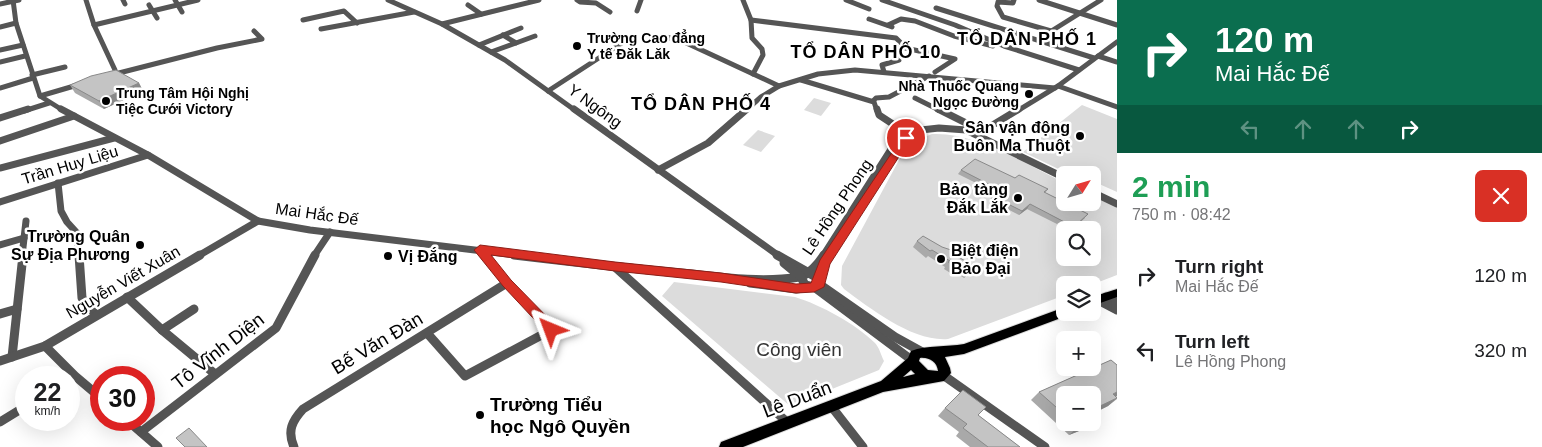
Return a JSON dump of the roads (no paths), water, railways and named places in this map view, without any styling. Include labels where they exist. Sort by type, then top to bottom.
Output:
[{"type":"main road","points":[[927,353],[964,349],[1056,315]]},
{"type":"main road","points":[[940,373],[964,349]]},
{"type":"main road","name":"Lê Duẩn","points":[[882,386],[913,361],[917,353],[927,353]]},
{"type":"main road","points":[[927,353],[937,357],[940,373]]},
{"type":"main road","points":[[913,361],[919,371],[940,373]]},
{"type":"main road","name":"Lê Duẩn","points":[[726,447],[882,386],[940,373]]},
{"type":"street","points":[[0,4],[15,0],[16,23],[25,56],[40,96],[87,82]]},
{"type":"street","points":[[86,0],[94,26],[115,74]]},
{"type":"street","points":[[94,26],[153,11],[177,2],[198,0]]},
{"type":"street","name":"Y Ngông","points":[[388,0],[442,24],[491,52],[548,90],[804,275]]},
{"type":"street","points":[[442,24],[539,0]]},
{"type":"street","points":[[577,0],[580,2],[596,3],[610,12]]},
{"type":"street","points":[[637,11],[641,0]]},
{"type":"street","points":[[743,0],[751,20],[752,38],[762,49],[764,55],[753,74]]},
{"type":"street","points":[[846,0],[869,9]]},
{"type":"street","points":[[882,0],[964,28],[996,43],[1079,70]]},
{"type":"street","points":[[1014,0],[1013,3],[998,2],[996,6],[1003,17],[1051,32]]},
{"type":"street","points":[[1039,0],[1117,25]]},
{"type":"street","points":[[1045,36],[1101,0]]},
{"type":"street","points":[[177,2],[182,12]]},
{"type":"street","points":[[149,5],[157,18]]},
{"type":"street","points":[[468,5],[481,14]]},
{"type":"street","points":[[936,8],[1117,62]]},
{"type":"street","points":[[303,20],[344,11],[357,23]]},
{"type":"street","points":[[321,29],[414,12]]},
{"type":"street","points":[[869,19],[890,26],[901,19],[907,20],[926,24],[954,36],[1005,50],[1012,48]]},
{"type":"street","points":[[751,20],[896,38],[900,41],[901,47],[898,60],[882,65],[884,72]]},
{"type":"street","points":[[964,28],[983,22]]},
{"type":"street","points":[[0,27],[16,23]]},
{"type":"street","points":[[479,45],[521,28]]},
{"type":"street","points":[[106,77],[217,48],[262,39],[254,31]]},
{"type":"street","points":[[503,35],[516,43]]},
{"type":"street","points":[[491,52],[535,36]]},
{"type":"street","points":[[662,36],[682,41],[779,86]]},
{"type":"street","points":[[548,90],[625,40]]},
{"type":"street","name":"Lê Hồng Phong","points":[[804,275],[820,261],[897,140],[908,134],[929,129],[986,129],[1057,87],[1117,42]]},
{"type":"street","points":[[0,50],[23,45]]},
{"type":"street","points":[[901,47],[954,59],[935,72]]},
{"type":"street","points":[[0,62],[25,56]]},
{"type":"street","points":[[0,88],[65,67]]},
{"type":"street","points":[[658,170],[708,143],[761,97],[779,86],[818,74],[855,70],[1057,87],[1117,107]]},
{"type":"street","points":[[873,101],[876,98],[889,98],[928,76]]},
{"type":"street","points":[[801,80],[874,102],[879,115],[908,134]]},
{"type":"street","name":"Mai Hắc Đế","points":[[40,96],[49,103],[148,155],[258,221],[330,232],[615,267],[721,277],[768,279],[804,275]]},
{"type":"street","points":[[915,98],[969,123],[978,130]]},
{"type":"street","points":[[0,118],[49,103]]},
{"type":"street","points":[[0,141],[74,116]]},
{"type":"street","points":[[966,130],[1056,174]]},
{"type":"street","name":"Lê Hồng Phong","points":[[816,284],[824,263],[902,142],[919,132],[966,130]]},
{"type":"street","points":[[0,168],[114,138]]},
{"type":"street","name":"Trần Huy Liệu","points":[[0,202],[148,155]]},
{"type":"street","points":[[58,184],[58,201],[65,223],[76,233],[82,298],[96,315]]},
{"type":"street","points":[[1101,196],[1117,204]]},
{"type":"street","points":[[12,357],[26,221]]},
{"type":"street","name":"Nguyễn Viết Xuân","points":[[0,361],[45,346],[258,221]]},
{"type":"street","name":"Tô Vĩnh Diện","points":[[141,432],[276,328],[306,268],[330,232]]},
{"type":"street","points":[[0,245],[24,238]]},
{"type":"street","points":[[427,333],[464,376],[551,330],[507,283],[480,250]]},
{"type":"street","points":[[615,267],[788,422]]},
{"type":"street","points":[[816,284],[803,283],[804,275],[863,319],[913,361]]},
{"type":"street","name":"Mai Hắc Đế","points":[[721,277],[796,289],[816,284]]},
{"type":"street","name":"Bế Văn Đàn","points":[[294,447],[289,438],[291,422],[303,409],[507,283]]},
{"type":"street","points":[[127,297],[162,330],[215,374]]},
{"type":"street","points":[[1106,299],[1117,310]]},
{"type":"street","points":[[0,314],[16,309]]},
{"type":"street","points":[[162,330],[194,309]]},
{"type":"street","points":[[863,319],[902,342],[927,353]]},
{"type":"street","points":[[45,346],[62,366]]},
{"type":"street","points":[[940,373],[1045,447]]},
{"type":"street","points":[[831,406],[863,447]]},
{"type":"street","points":[[0,422],[15,413]]},
{"type":"street","points":[[141,432],[158,447]]},
{"type":"place","name":"Trường Cao đẳng Y tế Đăk Lăk","points":[[577,46]]},
{"type":"place","name":"Nhà Thuốc Quang Ngọc Đường","points":[[1029,94]]},
{"type":"place","name":"Trung Tâm Hội Nghị Tiệc Cưới Victory","points":[[106,101]]},
{"type":"place","name":"Sân vận động Buôn Ma Thuột","points":[[1080,136]]},
{"type":"place","name":"Bảo tàng Đắk Lắk","points":[[1018,198]]},
{"type":"place","name":"Trường Quân Sự Địa Phương","points":[[140,245]]},
{"type":"place","name":"Vị Đắng","points":[[388,256]]},
{"type":"place","name":"Biệt điện Bảo Đại","points":[[941,259]]},
{"type":"place","name":"Trường Tiểu học Ngô Quyền","points":[[480,415]]},
{"type":"district","name":"TỔ DÂN PHỐ 1","points":[[1027,39]]},
{"type":"district","name":"TỔ DÂN PHỐ 10","points":[[866,52]]},
{"type":"district","name":"TỔ DÂN PHỐ 4","points":[[701,104]]},
{"type":"park label","name":"Công viên","points":[[799,349]]}]
